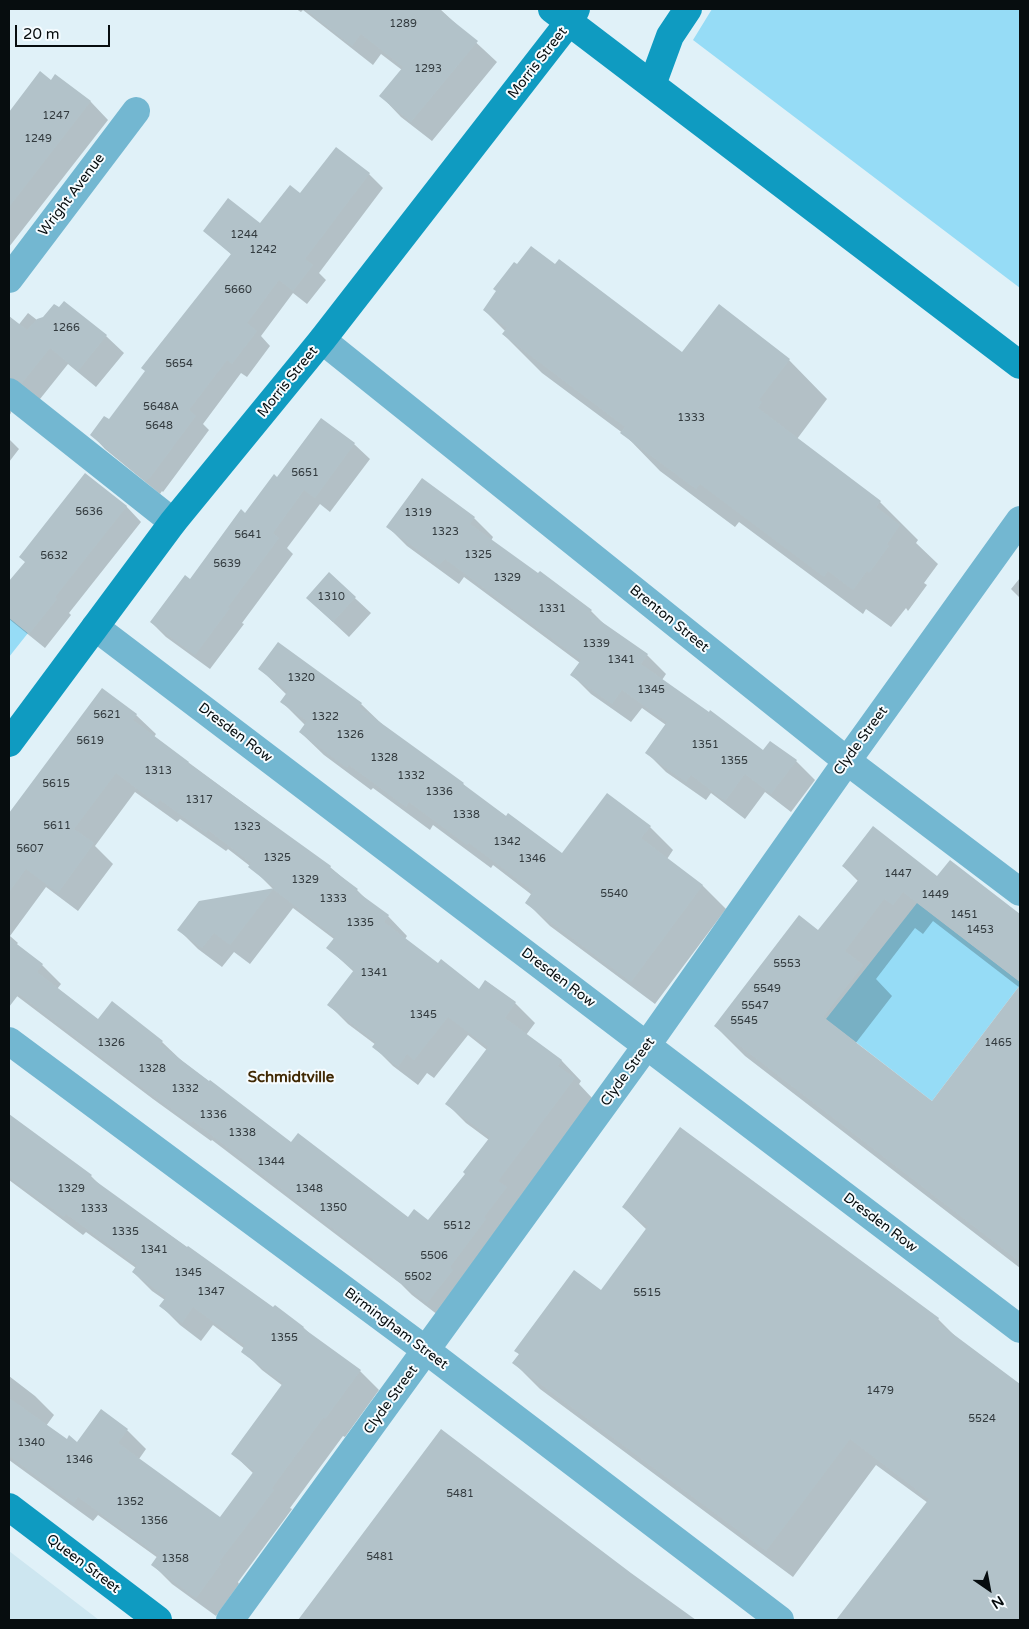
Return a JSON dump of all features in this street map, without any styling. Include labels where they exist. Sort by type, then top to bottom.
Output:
[{"type":"street","points":[[566,13],[599,9]]},
{"type":"street","points":[[652,85],[670,36],[688,9]]},
{"type":"street","points":[[566,13],[652,85],[1020,365]]},
{"type":"street","name":"Morris Street","points":[[9,743],[173,522],[322,340],[566,13]]},
{"type":"street","name":"Wright Avenue","points":[[9,279],[136,112]]},
{"type":"street","name":"Brenton Street","points":[[322,340],[847,761],[1020,892]]},
{"type":"street","points":[[9,392],[173,522]]},
{"type":"street","name":"Clyde Street","points":[[230,1620],[648,1046],[847,761],[1020,520]]},
{"type":"street","name":"Dresden Row","points":[[95,627],[1020,1329]]},
{"type":"street","name":"Birmingham Street","points":[[9,1041],[427,1351],[780,1620]]},
{"type":"street","name":"Queen Street","points":[[9,1507],[158,1620]]},
{"type":"shaded area","points":[[712,9],[1020,9],[1020,288],[693,40]]},
{"type":"shaded area","points":[[9,618],[28,633],[9,657]]},
{"type":"shaded area","points":[[917,903],[1020,982],[1020,985],[932,1101],[826,1019]]},
{"type":"shaded area","points":[[9,1551],[99,1620],[9,1620]]},
{"type":"building","points":[[305,9],[438,9],[478,41],[411,122],[379,96],[403,67],[361,34],[352,46]]},
{"type":"building","points":[[40,71],[51,80],[55,74],[91,101],[9,207],[9,112]]},
{"type":"building","points":[[336,147],[370,173],[305,259],[313,265],[293,291],[279,280],[247,323],[257,331],[232,364],[227,360],[189,410],[196,416],[146,481],[90,435],[104,416],[109,419],[145,371],[141,368],[231,254],[203,231],[228,198],[260,223],[290,185],[300,193]]},
{"type":"building","points":[[531,246],[555,264],[559,259],[682,352],[719,304],[790,359],[759,400],[762,402],[758,408],[881,501],[876,507],[900,525],[887,544],[889,546],[869,573],[867,571],[853,590],[828,571],[824,577],[700,484],[696,489],[620,433],[625,427],[502,334],[507,328],[483,310],[496,291],[493,289],[514,262],[517,264]]},
{"type":"building","points":[[64,301],[107,335],[78,371],[50,348],[22,383],[9,377],[9,316],[27,330],[37,319],[43,317],[54,304],[59,307]]},
{"type":"building","points":[[321,418],[355,443],[315,498],[304,490],[273,533],[279,538],[195,655],[150,622],[185,575],[190,579],[241,509],[245,513],[274,474],[277,477]]},
{"type":"building","points":[[85,473],[127,506],[55,597],[57,599],[29,634],[9,617],[9,581],[25,562],[19,557]]},
{"type":"building","points":[[422,478],[475,517],[470,524],[538,573],[540,571],[592,610],[589,613],[648,654],[641,664],[709,712],[710,710],[763,750],[770,741],[797,760],[771,794],[745,774],[725,801],[691,775],[686,782],[645,753],[667,722],[622,690],[612,704],[570,675],[581,660],[445,559],[439,565],[386,527]]},
{"type":"building","points":[[329,572],[356,597],[333,622],[306,598]]},
{"type":"building","points":[[278,642],[362,703],[359,707],[506,816],[508,813],[562,853],[607,793],[651,826],[641,838],[703,885],[631,982],[525,903],[533,891],[469,843],[467,845],[409,802],[406,807],[349,765],[347,768],[299,732],[307,721],[280,702],[288,691],[258,669]]},
{"type":"building","points":[[102,688],[137,714],[133,720],[188,763],[331,866],[330,868],[358,889],[356,891],[389,915],[384,922],[438,963],[441,959],[479,989],[485,980],[516,1002],[505,1018],[562,1060],[558,1066],[575,1078],[498,1181],[507,1187],[450,1267],[453,1270],[427,1303],[193,1121],[191,1123],[132,1080],[19,994],[9,1007],[9,938],[43,964],[37,972],[98,1019],[112,1001],[163,1041],[160,1044],[291,1142],[298,1133],[408,1217],[414,1209],[428,1220],[465,1174],[463,1172],[490,1137],[445,1104],[488,1047],[448,1017],[414,1060],[407,1054],[398,1067],[372,1047],[376,1042],[327,1005],[354,970],[326,948],[335,937],[273,889],[230,945],[214,933],[202,948],[177,930],[199,901],[275,888],[248,867],[251,863],[208,830],[206,833],[160,800],[157,804],[116,773],[74,829],[94,843],[58,893],[26,869],[9,892],[9,813]]},
{"type":"building","points":[[873,826],[937,876],[950,860],[1020,914],[1020,982],[903,892],[893,905],[884,899],[845,951],[863,965],[823,1017],[932,1101],[1020,985],[1020,1262],[714,1026],[799,915],[818,930],[859,879],[842,866]]},
{"type":"building","points":[[9,1114],[92,1175],[90,1177],[273,1307],[275,1305],[361,1370],[272,1488],[274,1490],[219,1562],[221,1564],[196,1598],[151,1565],[158,1555],[78,1497],[74,1503],[9,1456],[9,1398],[67,1439],[69,1435],[77,1442],[101,1409],[128,1429],[118,1443],[220,1517],[254,1471],[231,1454],[283,1383],[241,1352],[245,1345],[193,1307],[182,1323],[159,1306],[166,1297],[132,1272],[137,1265],[66,1214],[64,1217],[9,1177]]},
{"type":"building","points":[[680,1127],[939,1318],[937,1322],[1020,1384],[1020,1620],[836,1620],[929,1499],[850,1439],[766,1551],[512,1363],[519,1354],[514,1351],[574,1270],[601,1290],[648,1226],[622,1207]]},
{"type":"building","points":[[441,1429],[631,1573],[696,1620],[298,1620]]},
{"type":"district","name":"Schmidtville","points":[[291,1078]]}]
